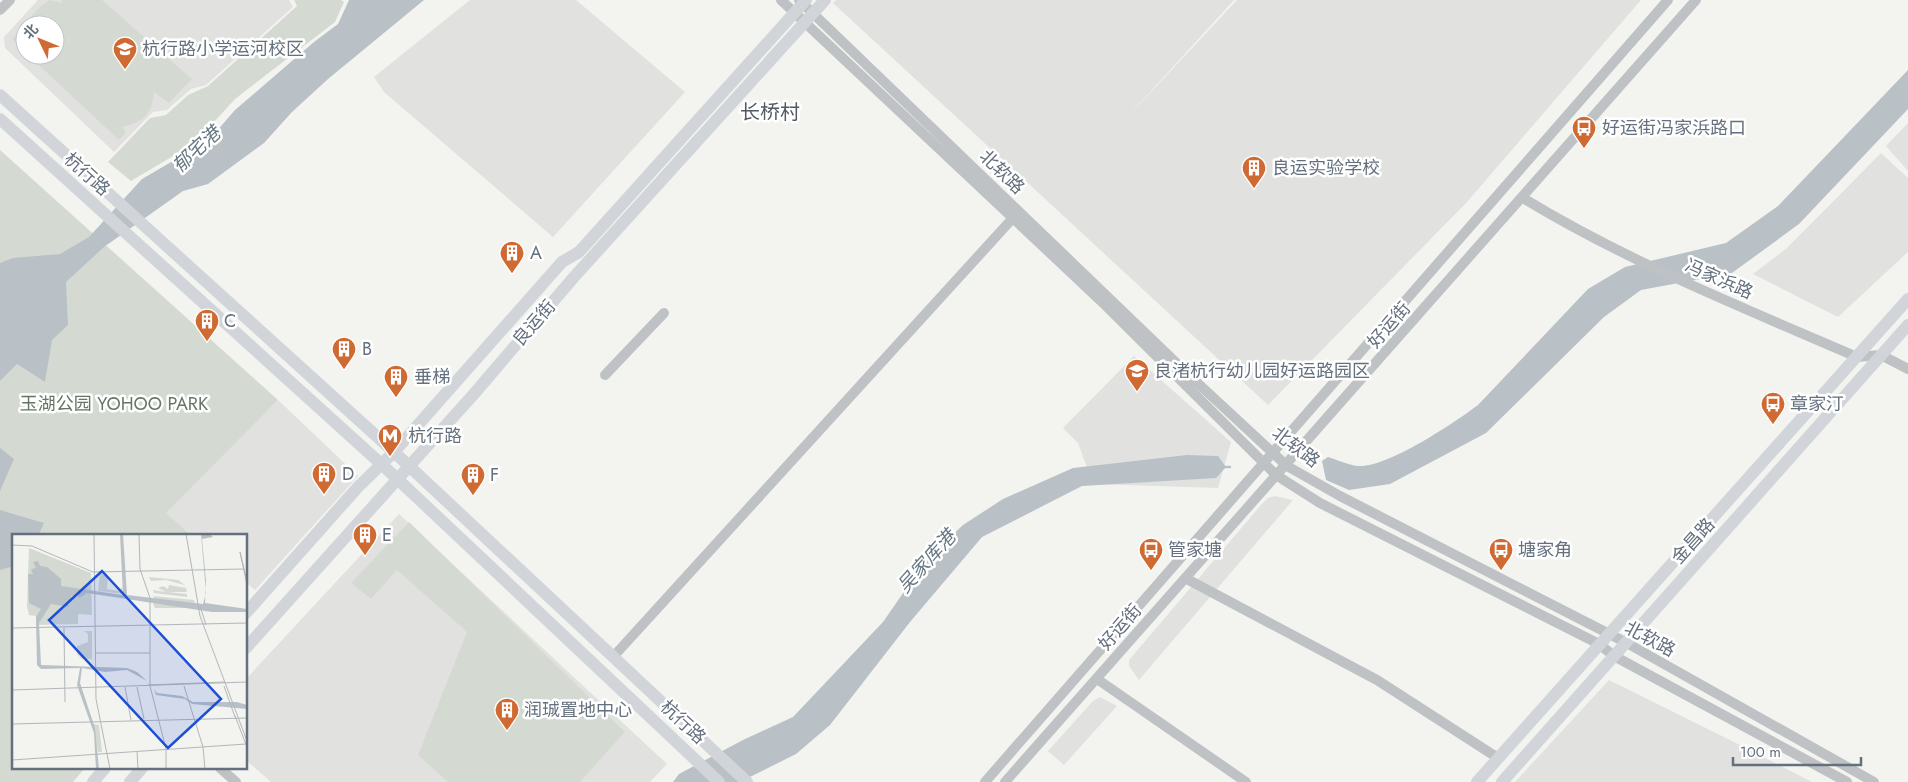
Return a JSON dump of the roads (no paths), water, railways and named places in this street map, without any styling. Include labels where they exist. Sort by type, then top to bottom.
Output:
[{"type":"main road","name":"良运街","points":[[248,646],[410,466],[574,278],[824,0]]},
{"type":"main road","name":"良运街","points":[[248,611],[358,488],[394,452],[562,262],[579,252],[801,4]]},
{"type":"main road","name":"杭行路","points":[[0,95],[410,466],[747,782]]},
{"type":"main road","name":"杭行路","points":[[0,119],[382,465],[720,782]]},
{"type":"main road","name":"金昌路","points":[[1477,782],[1908,299]]},
{"type":"main road","name":"金昌路","points":[[1502,782],[1614,656],[1624,642],[1908,325]]},
{"type":"main road","points":[[93,782],[103,770]]},
{"type":"main road","points":[[130,782],[140,770]]},
{"type":"street","points":[[0,10],[10,0]]},
{"type":"street","name":"北软路","points":[[781,0],[801,4],[809,18],[1012,219],[1101,302],[1276,475],[1320,503],[1604,640],[1624,642],[1874,782]]},
{"type":"street","name":"好运街","points":[[985,782],[1668,0]]},
{"type":"street","name":"好运街","points":[[1005,782],[1184,578],[1276,475],[1287,466],[1524,198],[1696,0]]},
{"type":"street","name":"北软路","points":[[809,18],[1287,466],[1604,640],[1614,656],[1847,782]]},
{"type":"street","name":"冯家浜路","points":[[1524,198],[1637,259],[1688,283],[1857,357],[1881,355]]},
{"type":"street","points":[[613,656],[1012,219]]},
{"type":"street","points":[[605,375],[664,313]]},
{"type":"street","points":[[1881,355],[1908,369]]},
{"type":"street","points":[[1184,578],[1377,680],[1498,758]]},
{"type":"street","points":[[1097,679],[1246,782]]},
{"type":"street","points":[[222,770],[236,782]]},
{"type":"water","name":"郁宅港","points":[[349,0],[424,0],[328,79],[292,112],[264,143],[208,184],[183,191],[104,247],[66,282],[68,325],[52,340],[45,382],[17,364],[0,381],[0,263],[13,258],[60,254],[89,237],[142,179],[209,140],[235,110],[314,42],[338,24]]},
{"type":"water","points":[[1908,70],[1908,109],[1799,224],[1732,273],[1641,290],[1604,317],[1486,433],[1390,484],[1349,490],[1326,480],[1322,461],[1328,457],[1358,466],[1370,465],[1386,460],[1420,443],[1467,413],[1478,405],[1588,289],[1625,267],[1726,243],[1778,206]]},
{"type":"water","points":[[0,448],[14,459],[0,491]]},
{"type":"water","points":[[1187,455],[1218,456],[1226,467],[1216,478],[1082,486],[982,537],[910,622],[830,725],[796,754],[740,782],[673,782],[679,774],[743,740],[793,717],[883,622],[926,560],[963,525],[1003,499],[1073,468]]},
{"type":"water","points":[[0,510],[44,523],[39,534],[12,534],[12,567],[0,570]]},
{"type":"waterway","name":"吴家库港","points":[[1223,467],[1230,467]]},
{"type":"place","name":"杭行路小学运河校区","points":[[125,70]]},
{"type":"place","name":"好运街冯家浜路口","points":[[1584,149]]},
{"type":"place","name":"良运实验学校","points":[[1254,189]]},
{"type":"place","name":"A","points":[[512,274]]},
{"type":"place","name":"C","points":[[207,342]]},
{"type":"place","name":"B","points":[[344,370]]},
{"type":"place","name":"良渚杭行幼儿园好运路园区","points":[[1137,392]]},
{"type":"place","name":"垂梯","points":[[396,398]]},
{"type":"place","name":"章家汀","points":[[1773,425]]},
{"type":"place","name":"杭行路","points":[[390,457]]},
{"type":"place","name":"D","points":[[324,495]]},
{"type":"place","name":"F","points":[[473,496]]},
{"type":"place","name":"E","points":[[365,556]]},
{"type":"place","name":"管家塘","points":[[1151,571]]},
{"type":"place","name":"塘家角","points":[[1501,571]]},
{"type":"place","name":"润珹置地中心","points":[[507,731]]},
{"type":"district","name":"长桥村","points":[[770,112]]},
{"type":"park label","name":"玉湖公园 YOHOO PARK","points":[[114,404]]}]
